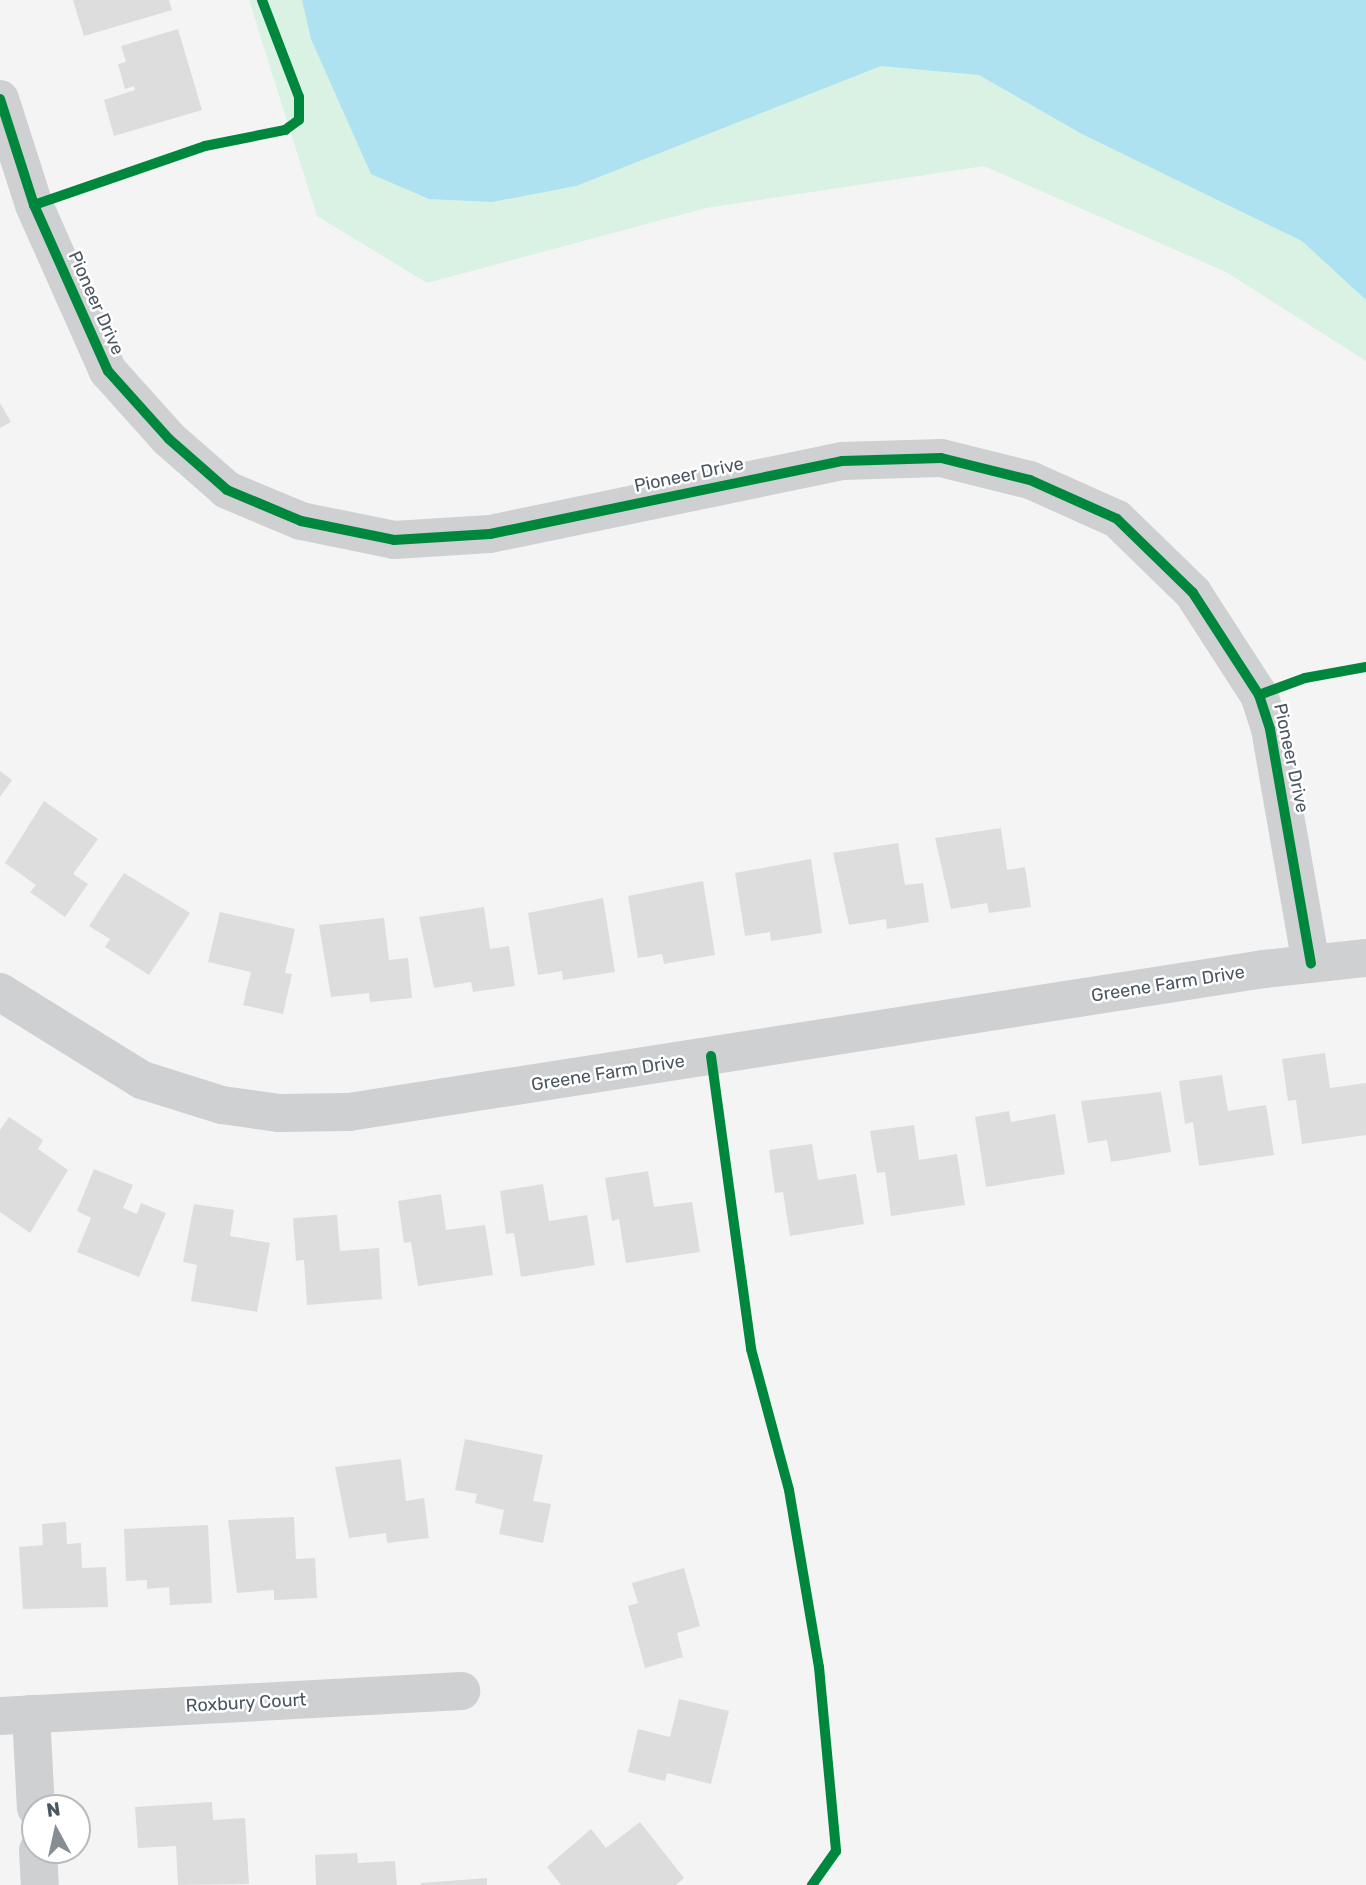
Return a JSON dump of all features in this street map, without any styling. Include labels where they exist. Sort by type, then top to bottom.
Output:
[{"type":"street","name":"Pioneer Drive","points":[[0,99],[34,205],[108,371],[169,439],[227,490],[301,521],[394,540],[490,534],[842,461],[941,458],[1030,480],[1117,519],[1192,593],[1259,695],[1272,742],[1311,963]]},
{"type":"street","name":"Greene Farm Drive","points":[[0,992],[142,1080],[222,1105],[278,1113],[349,1112],[1311,963],[1366,958]]},
{"type":"street","name":"Roxbury Court","points":[[15,1715],[461,1691]]},
{"type":"street","points":[[15,1715],[33,1794]]},
{"type":"street","points":[[39,1864],[40,1885]]},
{"type":"green space","points":[[249,0],[1366,0],[1366,361],[1226,272],[984,166],[706,208],[427,283],[317,216]]},
{"type":"water","points":[[302,0],[1366,0],[1366,300],[1302,241],[1082,134],[979,75],[881,66],[576,186],[492,202],[429,199],[371,174],[311,39]]},
{"type":"building","points":[[73,0],[169,0],[172,10],[84,36]]},
{"type":"building","points":[[178,29],[202,110],[114,136],[104,100],[135,90],[134,86],[125,89],[118,64],[126,62],[121,46]]},
{"type":"building","points":[[0,403],[11,422],[0,428]]},
{"type":"building","points":[[0,771],[12,780],[0,797]]},
{"type":"building","points":[[44,801],[98,839],[73,874],[88,884],[65,917],[30,892],[36,885],[5,863]]},
{"type":"building","points":[[1001,828],[1007,870],[1025,867],[1031,907],[989,913],[987,903],[951,909],[935,838]]},
{"type":"building","points":[[898,843],[905,885],[923,883],[929,922],[887,929],[886,919],[849,925],[833,853]]},
{"type":"building","points":[[811,859],[822,933],[771,941],[770,932],[745,936],[735,873]]},
{"type":"building","points":[[124,873],[190,913],[149,975],[105,947],[110,939],[89,926]]},
{"type":"building","points":[[703,881],[715,955],[664,964],[662,954],[638,958],[628,896]]},
{"type":"building","points":[[603,898],[615,972],[563,980],[562,971],[538,975],[528,913]]},
{"type":"building","points":[[484,907],[490,949],[509,946],[515,986],[473,992],[471,982],[434,988],[419,917]]},
{"type":"building","points":[[220,912],[295,929],[285,973],[292,974],[283,1014],[243,1005],[251,972],[208,962]]},
{"type":"building","points":[[384,918],[389,960],[408,958],[412,998],[370,1002],[369,993],[331,997],[319,925]]},
{"type":"building","points":[[1325,1053],[1330,1088],[1366,1083],[1366,1135],[1302,1144],[1296,1100],[1288,1101],[1282,1059]]},
{"type":"building","points":[[1222,1075],[1228,1111],[1266,1105],[1274,1155],[1199,1166],[1193,1122],[1185,1124],[1179,1081]]},
{"type":"building","points":[[1161,1092],[1171,1152],[1111,1162],[1107,1140],[1088,1143],[1081,1101]]},
{"type":"building","points":[[1009,1111],[1011,1122],[1055,1114],[1065,1174],[986,1187],[975,1117]]},
{"type":"building","points":[[9,1117],[43,1140],[38,1149],[68,1170],[30,1233],[0,1212],[0,1130]]},
{"type":"building","points":[[914,1125],[919,1160],[957,1154],[965,1205],[891,1216],[885,1172],[877,1173],[870,1131]]},
{"type":"building","points":[[812,1144],[818,1180],[856,1174],[864,1224],[790,1236],[783,1192],[775,1193],[769,1150]]},
{"type":"building","points":[[94,1169],[133,1185],[123,1208],[137,1214],[141,1203],[166,1213],[139,1277],[77,1252],[91,1218],[77,1211]]},
{"type":"building","points":[[648,1171],[654,1207],[692,1202],[700,1252],[626,1263],[619,1219],[612,1221],[605,1178]]},
{"type":"building","points":[[543,1184],[549,1221],[587,1215],[595,1265],[521,1277],[514,1233],[506,1234],[500,1191]]},
{"type":"building","points":[[441,1194],[446,1230],[485,1225],[493,1275],[418,1286],[411,1242],[404,1243],[398,1201]]},
{"type":"building","points":[[194,1204],[234,1210],[230,1236],[270,1243],[257,1312],[191,1301],[197,1265],[183,1262]]},
{"type":"building","points":[[337,1215],[340,1251],[379,1248],[382,1299],[307,1305],[304,1260],[296,1261],[293,1218]]},
{"type":"building","points":[[465,1439],[543,1455],[533,1501],[551,1504],[543,1543],[499,1534],[504,1510],[475,1503],[477,1494],[455,1490]]},
{"type":"building","points":[[401,1459],[406,1501],[424,1498],[429,1538],[387,1543],[386,1533],[349,1538],[335,1467]]},
{"type":"building","points":[[294,1517],[296,1559],[315,1558],[317,1598],[274,1600],[274,1590],[237,1593],[228,1520]]},
{"type":"building","points":[[66,1522],[67,1544],[81,1543],[82,1568],[106,1567],[108,1607],[23,1609],[19,1547],[43,1545],[42,1524]]},
{"type":"building","points":[[208,1525],[212,1603],[170,1605],[169,1587],[147,1589],[147,1580],[126,1581],[124,1529]]},
{"type":"building","points":[[684,1568],[700,1626],[677,1633],[683,1657],[645,1668],[628,1606],[638,1603],[632,1583]]},
{"type":"building","points":[[679,1699],[729,1711],[711,1784],[667,1773],[665,1781],[628,1772],[638,1729],[670,1737]]},
{"type":"building","points":[[212,1802],[213,1820],[245,1818],[249,1884],[178,1885],[176,1846],[138,1848],[135,1807]]},
{"type":"building","points":[[640,1822],[684,1878],[676,1885],[561,1885],[547,1867],[591,1829],[606,1848]]},
{"type":"building","points":[[357,1853],[358,1863],[395,1861],[397,1885],[316,1885],[315,1855]]},
{"type":"building","points":[[487,1878],[487,1885],[421,1885],[421,1883]]},
{"type":"cycle path","points":[[34,205],[205,146],[285,130],[299,120],[299,97],[262,0]]},
{"type":"cycle path","points":[[0,99],[34,205],[108,371],[169,439],[227,490],[301,521],[394,540],[490,534],[842,461],[941,458],[1030,480],[1117,519],[1193,593],[1259,695],[1270,729],[1311,963]]},
{"type":"cycle path","points":[[1259,695],[1305,678],[1366,667]]},
{"type":"cycle path","points":[[711,1056],[751,1349],[789,1490],[819,1667],[836,1851],[812,1885]]}]
